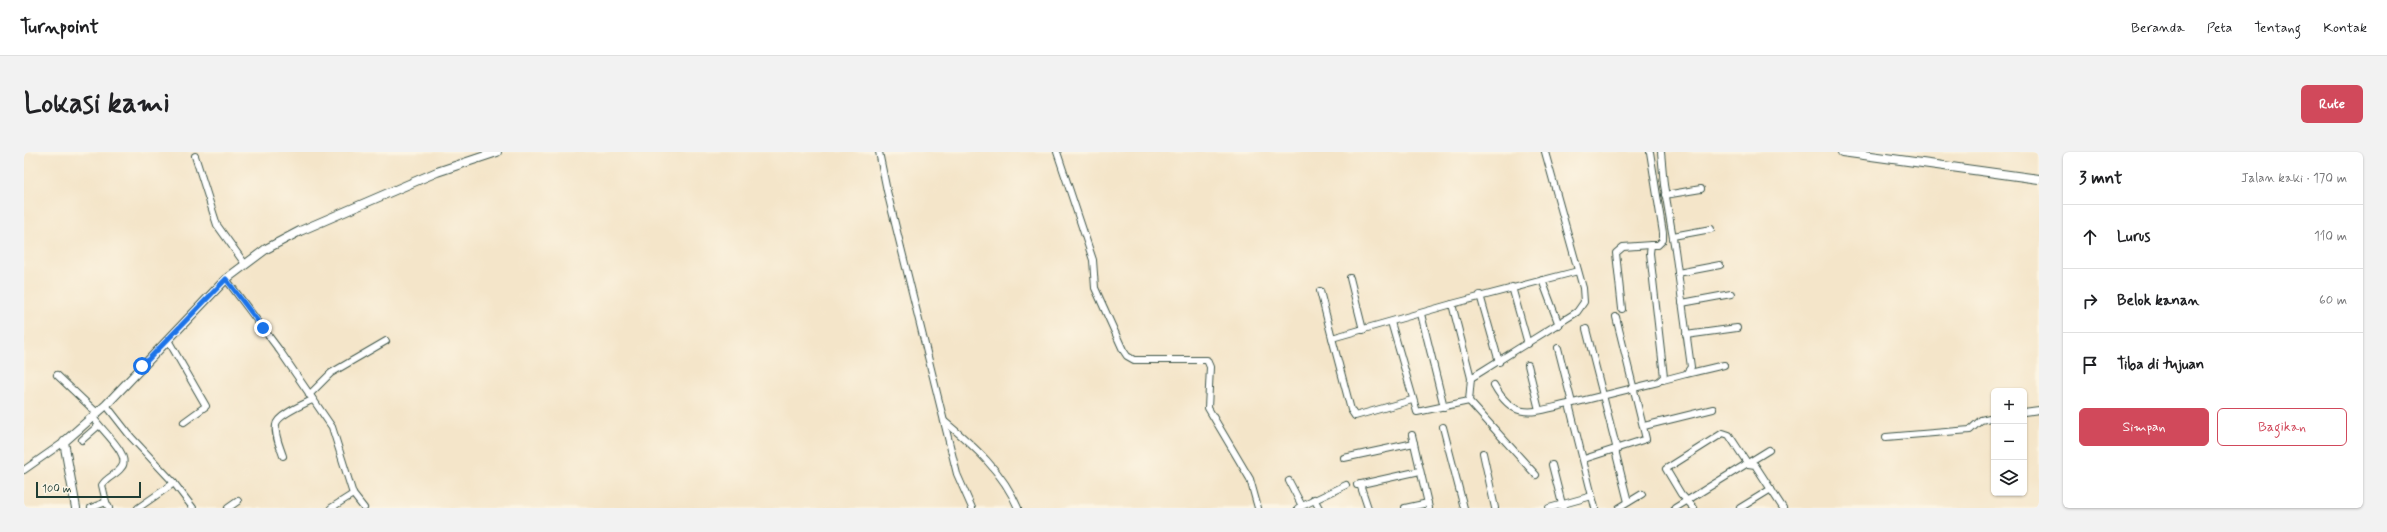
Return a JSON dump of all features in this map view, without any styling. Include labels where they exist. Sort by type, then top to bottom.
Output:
[{"type":"street","points":[[24,470],[64,442],[106,405],[226,279],[266,249],[314,226],[437,172],[497,152]]},
{"type":"street","points":[[879,152],[887,191],[957,474],[972,508]]},
{"type":"street","points":[[1057,152],[1093,260],[1095,288],[1123,350],[1127,356],[1134,360],[1207,360],[1210,367],[1208,408],[1250,479],[1258,508]]},
{"type":"street","points":[[1471,378],[1558,325],[1577,312],[1584,302],[1578,271],[1545,152]]},
{"type":"street","points":[[1622,309],[1616,253],[1623,247],[1658,245],[1663,240],[1650,152]]},
{"type":"street","points":[[1661,152],[1665,195],[1673,236],[1691,367],[1686,374]]},
{"type":"street","points":[[1842,152],[2039,180]]},
{"type":"street","points":[[195,156],[217,225],[245,264]]},
{"type":"street","points":[[1665,195],[1701,189]]},
{"type":"street","points":[[1673,236],[1711,229]]},
{"type":"street","points":[[1651,245],[1651,262],[1664,373],[1663,380]]},
{"type":"street","points":[[1678,273],[1720,265]]},
{"type":"street","points":[[1332,338],[1421,314],[1480,295],[1578,271]]},
{"type":"street","points":[[1350,278],[1363,330]]},
{"type":"street","points":[[226,279],[280,351],[310,397],[327,419],[336,435],[353,494],[364,508]]},
{"type":"street","points":[[1542,280],[1558,325]]},
{"type":"street","points":[[1512,287],[1528,344]]},
{"type":"street","points":[[1320,291],[1351,410],[1355,416],[1412,400]]},
{"type":"street","points":[[1682,303],[1731,294]]},
{"type":"street","points":[[1480,295],[1499,362]]},
{"type":"street","points":[[1452,304],[1471,378],[1468,401]]},
{"type":"street","points":[[1421,314],[1444,407]]},
{"type":"street","points":[[1584,459],[1616,450],[1646,439],[1616,317]]},
{"type":"street","points":[[1391,322],[1415,410],[1420,413],[1468,401]]},
{"type":"street","points":[[1686,335],[1737,328]]},
{"type":"street","points":[[1586,329],[1628,502]]},
{"type":"street","points":[[168,340],[206,406],[184,422]]},
{"type":"street","points":[[283,456],[276,422],[282,416],[310,397],[330,373],[386,341]]},
{"type":"street","points":[[1558,348],[1595,508]]},
{"type":"street","points":[[1528,365],[1539,410]]},
{"type":"street","points":[[1494,385],[1500,395],[1514,409],[1525,413],[1634,388],[1724,365]]},
{"type":"street","points":[[56,375],[95,415],[98,426],[120,450],[124,457],[122,468],[102,485],[109,508]]},
{"type":"street","points":[[1468,401],[1536,475]]},
{"type":"street","points":[[106,405],[131,437],[174,483],[193,508]]},
{"type":"street","points":[[1644,426],[1713,409]]},
{"type":"street","points":[[2027,412],[2039,410]]},
{"type":"street","points":[[1886,437],[1970,430],[1981,420],[1991,418]]},
{"type":"street","points":[[944,421],[976,448],[989,463],[1004,482],[1018,508]]},
{"type":"street","points":[[82,440],[98,426]]},
{"type":"street","points":[[1443,427],[1464,508]]},
{"type":"street","points":[[1694,508],[1681,494],[1666,469],[1723,433],[1729,435],[1748,464],[1755,465],[1783,508]]},
{"type":"street","points":[[1405,508],[1428,505],[1412,435]]},
{"type":"street","points":[[64,442],[76,508]]},
{"type":"street","points":[[1344,458],[1414,443]]},
{"type":"street","points":[[1675,508],[1687,499],[1748,464],[1769,450]]},
{"type":"street","points":[[1483,453],[1495,508]]},
{"type":"street","points":[[1552,464],[1562,506]]},
{"type":"street","points":[[1368,508],[1359,485],[1420,471]]},
{"type":"street","points":[[1289,481],[1300,507],[1346,485]]},
{"type":"street","points":[[138,508],[174,483]]},
{"type":"street","points":[[1740,508],[1771,489]]},
{"type":"street","points":[[331,508],[353,494]]},
{"type":"street","points":[[1619,508],[1642,494]]},
{"type":"street","points":[[1549,508],[1562,506],[1592,496]]},
{"type":"street","points":[[1314,499],[1319,508]]},
{"type":"street","points":[[228,508],[238,501]]},
{"type":"street","points":[[91,508],[106,502]]},
{"type":"route","points":[[142,366],[226,279],[263,328]]}]
